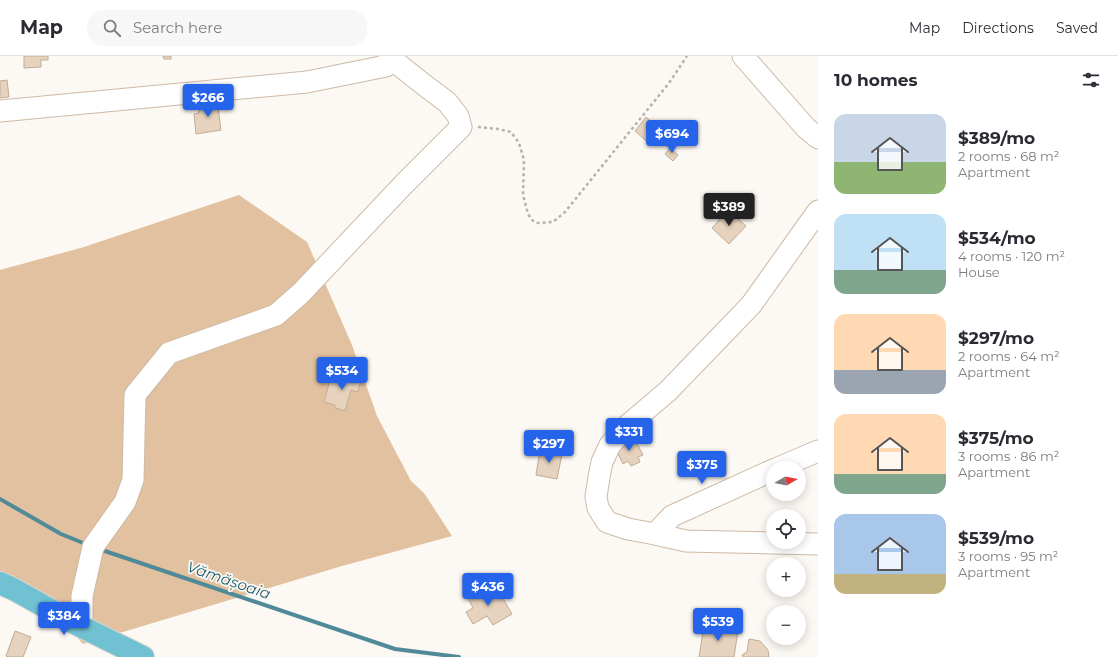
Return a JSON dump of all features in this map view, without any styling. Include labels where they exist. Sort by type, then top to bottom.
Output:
[{"type":"main road","points":[[0,583],[78,625],[143,657]]},
{"type":"street","points":[[744,56],[806,128],[818,138]]},
{"type":"street","points":[[0,111],[307,82],[386,66],[392,59],[447,102],[458,116],[461,127],[404,184],[302,293],[276,315],[169,353],[135,395],[133,480],[125,502],[93,547],[82,596],[82,617],[78,625]]},
{"type":"street","points":[[818,211],[751,305],[668,391],[628,425],[610,445],[602,462],[596,497],[598,508],[607,522],[628,529],[686,541],[818,544]]},
{"type":"street","points":[[794,461],[818,451]]},
{"type":"street","points":[[655,534],[672,516],[766,473]]},
{"type":"path","points":[[461,127],[498,128],[511,132],[519,143],[524,160],[523,195],[528,214],[532,220],[538,223],[552,222],[565,212],[669,83],[687,56]]},
{"type":"shaded area","points":[[239,195],[307,242],[352,345],[377,416],[411,481],[424,493],[452,536],[342,566],[83,644],[58,615],[0,577],[0,270],[84,247]]},
{"type":"building","points":[[24,56],[48,56],[48,60],[41,60],[41,67],[24,68]]},
{"type":"building","points":[[163,56],[171,56],[171,59],[164,59]]},
{"type":"building","points":[[7,80],[9,97],[0,98],[0,81]]},
{"type":"building","points":[[217,99],[221,130],[196,134],[194,114],[199,113],[199,108],[203,107],[202,101]]},
{"type":"building","points":[[646,117],[663,131],[651,145],[635,131]]},
{"type":"building","points":[[670,148],[678,155],[673,161],[665,154]]},
{"type":"building","points":[[728,210],[746,226],[729,244],[712,228]]},
{"type":"building","points":[[342,374],[361,380],[358,392],[351,390],[345,411],[335,408],[335,405],[324,402],[330,380],[339,382]]},
{"type":"building","points":[[634,438],[643,455],[638,457],[640,462],[631,466],[628,461],[623,464],[615,447]]},
{"type":"building","points":[[540,450],[562,454],[557,479],[536,475]]},
{"type":"building","points":[[496,587],[512,614],[493,625],[487,616],[473,624],[466,612],[473,608],[468,598],[481,590],[483,594]]},
{"type":"building","points":[[704,625],[738,631],[734,657],[699,657]]},
{"type":"building","points":[[15,631],[31,637],[23,657],[6,656]]},
{"type":"building","points":[[749,639],[760,641],[768,650],[769,657],[743,657],[742,655],[747,652]]},
{"type":"waterway","name":"Vămășoaia","points":[[0,499],[61,534],[88,545]]},
{"type":"waterway","name":"Vămășoaia","points":[[99,549],[395,649],[459,657]]}]
